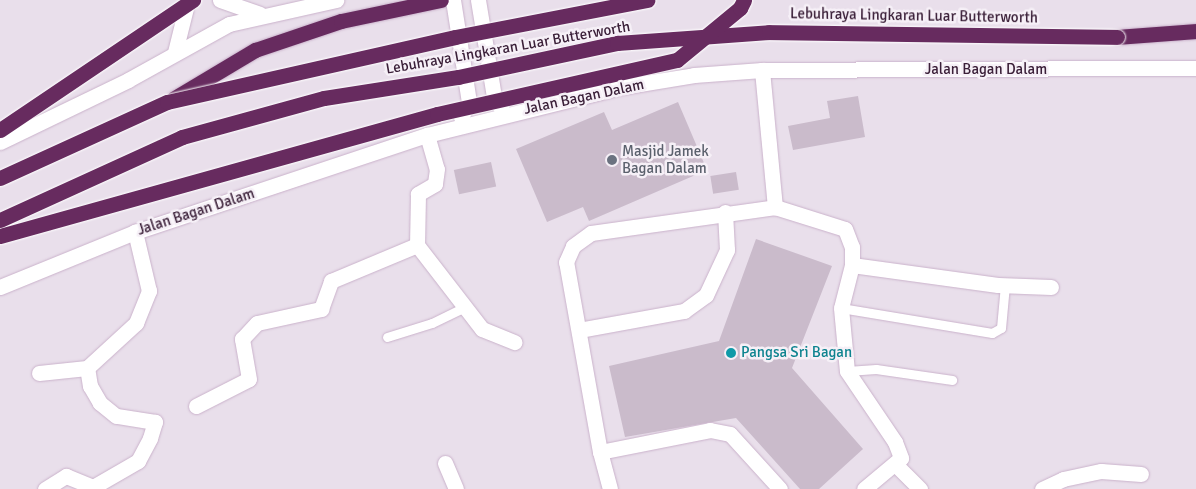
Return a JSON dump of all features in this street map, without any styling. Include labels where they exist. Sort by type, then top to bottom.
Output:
[{"type":"highway","points":[[0,130],[193,0]]},
{"type":"highway","points":[[167,102],[255,50],[341,21],[441,0]]},
{"type":"highway","name":"Lebuhraya Lingkaran Luar Butterworth","points":[[0,178],[167,102],[455,37],[647,0]]},
{"type":"highway","points":[[0,236],[437,114],[677,60],[740,8],[744,0]]},
{"type":"highway","name":"Lebuhraya Lingkaran Luar Butterworth","points":[[0,220],[182,137],[324,98],[458,77],[617,43],[769,32],[1117,37],[1196,32]]},
{"type":"street","points":[[175,52],[188,0]]},
{"type":"street","points":[[220,0],[260,14]]},
{"type":"street","points":[[0,142],[128,80],[175,52],[229,24],[260,14],[336,0]]},
{"type":"street","points":[[447,130],[461,117],[469,102],[454,0]]},
{"type":"street","points":[[478,0],[494,97],[507,114]]},
{"type":"street","name":"Jalan Bagan Dalam","points":[[0,287],[135,232],[427,136],[507,114],[622,87],[694,75],[762,70],[1196,68]]},
{"type":"street","points":[[762,70],[775,207]]},
{"type":"street","points":[[427,136],[437,169],[435,184],[418,194],[418,246],[463,308],[482,329],[514,342]]},
{"type":"street","points":[[610,489],[600,452],[566,262],[573,246],[591,233],[725,212],[775,207],[844,229],[852,247],[852,265],[841,308],[848,371],[895,442],[901,458],[896,465],[864,489]]},
{"type":"street","points":[[579,330],[684,311],[706,295],[727,250],[725,212]]},
{"type":"street","points":[[40,373],[87,368],[136,323],[149,291],[135,232]]},
{"type":"street","points":[[196,406],[249,379],[242,339],[257,322],[322,309],[331,281],[418,246]]},
{"type":"street","points":[[852,265],[1005,285],[1051,287]]},
{"type":"street","points":[[45,489],[66,476],[93,487],[138,461],[150,438],[155,422],[116,416],[100,403],[90,386],[87,368]]},
{"type":"street","points":[[600,452],[710,430],[730,434],[780,489]]},
{"type":"street","points":[[445,463],[456,489]]},
{"type":"street","points":[[896,465],[920,489]]},
{"type":"street","points":[[1042,489],[1062,478],[1101,471],[1141,474]]},
{"type":"lane","points":[[841,308],[992,333],[1001,328],[1005,285]]},
{"type":"lane","points":[[387,337],[432,323],[463,308]]},
{"type":"lane","points":[[848,371],[876,369],[952,380]]},
{"type":"building","points":[[858,96],[865,137],[793,150],[788,126],[830,118],[827,101]]},
{"type":"building","name":"Masjid Jamek Bagan Dalam","points":[[678,102],[707,170],[589,221],[583,207],[547,222],[516,149],[604,112],[612,130]]},
{"type":"building","points":[[491,162],[496,186],[459,194],[454,170]]},
{"type":"building","points":[[736,172],[739,190],[713,194],[710,176]]},
{"type":"building","name":"Pangsa Sri Bagan","points":[[756,239],[832,266],[792,368],[863,449],[819,489],[800,489],[736,418],[625,437],[609,366],[719,341]]},
{"type":"place","name":"Masjid Jamek Bagan Dalam","points":[[612,160]]},
{"type":"place","name":"Pangsa Sri Bagan","points":[[731,353]]}]
